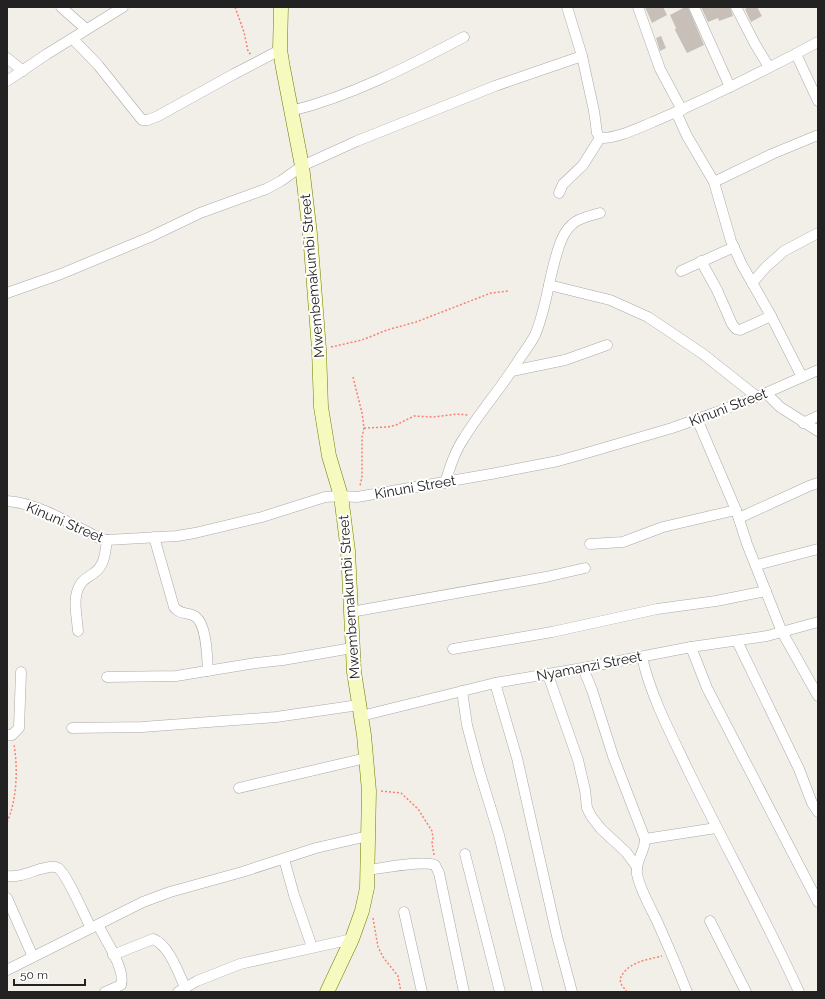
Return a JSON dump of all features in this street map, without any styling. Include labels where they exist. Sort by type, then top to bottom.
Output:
[{"type":"street","points":[[61,7],[86,29]]},
{"type":"street","points":[[7,81],[86,29],[123,7]]},
{"type":"street","name":"Mwembemakumbi Street","points":[[280,7],[280,50],[302,166],[310,234],[320,350],[321,407],[329,456],[341,496],[348,551],[354,672],[360,710],[369,791],[367,888],[362,911],[352,939],[327,992]]},
{"type":"street","points":[[567,7],[582,56],[594,111],[597,133],[600,138]]},
{"type":"street","points":[[638,7],[660,69],[679,111],[687,136],[714,182],[734,247],[802,377]]},
{"type":"street","points":[[694,7],[730,87]]},
{"type":"street","points":[[736,7],[769,67]]},
{"type":"street","points":[[291,111],[325,101],[369,84],[394,73],[464,36]]},
{"type":"street","points":[[73,38],[98,65],[142,120],[148,120],[158,116],[280,50]]},
{"type":"street","points":[[600,138],[620,135],[679,111],[818,42]]},
{"type":"street","points":[[796,54],[818,101]]},
{"type":"street","points":[[7,293],[61,274],[150,237],[200,213],[266,189],[281,181],[302,166],[357,141],[495,86],[582,56]]},
{"type":"street","points":[[7,58],[23,71]]},
{"type":"street","points":[[714,182],[772,154],[818,135]]},
{"type":"street","points":[[559,193],[563,184],[583,164],[600,138]]},
{"type":"street","points":[[445,482],[454,457],[463,439],[512,371],[535,334],[560,243],[568,226],[586,216],[600,213]]},
{"type":"street","points":[[752,283],[766,266],[784,251],[818,233]]},
{"type":"street","points":[[682,270],[734,247]]},
{"type":"street","points":[[701,261],[717,290],[732,324],[736,329],[740,330],[771,316]]},
{"type":"street","points":[[549,285],[610,300],[648,317],[761,395],[818,431]]},
{"type":"street","points":[[512,371],[565,360],[607,345]]},
{"type":"street","name":"Kinuni Street","points":[[7,501],[16,502],[45,512],[99,538],[107,540],[177,536],[215,529],[276,513],[325,497],[341,496],[357,498],[558,461],[672,428],[761,395],[818,370]]},
{"type":"street","points":[[804,423],[818,416]]},
{"type":"street","points":[[698,418],[738,514],[747,544],[757,565],[782,632],[818,696]]},
{"type":"street","points":[[590,544],[623,542],[663,528],[738,514],[818,483]]},
{"type":"street","points":[[154,537],[174,607],[177,612],[195,616],[201,622],[208,671]]},
{"type":"street","points":[[78,631],[76,605],[79,586],[82,581],[101,567],[107,540]]},
{"type":"street","points":[[757,565],[818,549]]},
{"type":"street","points":[[351,612],[546,577],[585,568]]},
{"type":"street","points":[[453,649],[552,632],[657,609],[716,601],[766,591]]},
{"type":"street","name":"Nyamanzi Street","points":[[72,728],[142,727],[310,712],[360,710],[462,692],[495,683],[583,668],[690,647],[737,641],[782,632],[818,622]]},
{"type":"street","points":[[737,641],[799,769],[812,803],[818,812]]},
{"type":"street","points":[[690,647],[708,688],[818,902]]},
{"type":"street","points":[[107,677],[176,676],[256,662],[283,660],[352,648]]},
{"type":"street","points":[[642,657],[648,680],[666,722],[716,828],[762,914],[799,992]]},
{"type":"street","points":[[583,668],[594,696],[617,769],[645,839],[643,852],[637,867],[637,874],[687,992]]},
{"type":"street","points":[[10,735],[19,728],[21,672]]},
{"type":"street","points":[[548,674],[578,760],[587,808],[601,829],[626,852],[637,867]]},
{"type":"street","points":[[495,683],[517,758],[557,936],[572,992]]},
{"type":"street","points":[[462,692],[469,732],[502,847],[538,992]]},
{"type":"street","points":[[239,788],[366,758]]},
{"type":"street","points":[[645,839],[716,828]]},
{"type":"street","points":[[7,970],[143,902],[170,892],[242,872],[316,848],[368,836]]},
{"type":"street","points":[[465,854],[500,992]]},
{"type":"street","points":[[284,859],[292,890],[312,947]]},
{"type":"street","points":[[368,870],[431,863],[435,865],[439,873],[464,992]]},
{"type":"street","points":[[7,876],[19,876],[52,866],[58,868],[113,955],[122,974],[121,984],[105,992]]},
{"type":"street","points":[[7,898],[33,957]]},
{"type":"street","points":[[404,912],[422,992]]},
{"type":"street","points":[[710,921],[746,992]]},
{"type":"street","points":[[113,955],[153,939],[159,941],[175,966],[181,990],[197,980],[240,964],[352,939]]},
{"type":"path","points":[[235,7],[244,32],[248,51],[253,58],[260,60]]},
{"type":"path","points":[[320,350],[362,340],[387,330],[416,322],[492,293],[508,291]]},
{"type":"path","points":[[353,377],[362,413],[364,428],[362,437],[362,476],[357,498]]},
{"type":"path","points":[[364,428],[388,427],[396,425],[414,416],[457,414],[478,417]]},
{"type":"path","points":[[7,822],[14,799],[16,777],[14,748],[10,735]]},
{"type":"path","points":[[369,791],[401,793],[418,809],[432,831],[435,865]]},
{"type":"path","points":[[362,911],[371,914],[375,926],[378,947],[383,957],[398,976],[401,992]]},
{"type":"path","points":[[627,992],[621,984],[620,979],[628,968],[637,962],[672,954]]},
{"type":"building","points":[[645,7],[663,7],[667,15],[652,23]]},
{"type":"building","points":[[685,7],[688,7],[704,45],[687,53],[675,30],[676,28],[670,15]]},
{"type":"building","points":[[701,7],[730,7],[733,16],[719,21],[718,18],[708,22]]},
{"type":"building","points":[[749,7],[757,7],[762,16],[751,22],[745,9]]},
{"type":"building","points":[[661,36],[666,48],[660,51],[656,38]]}]
